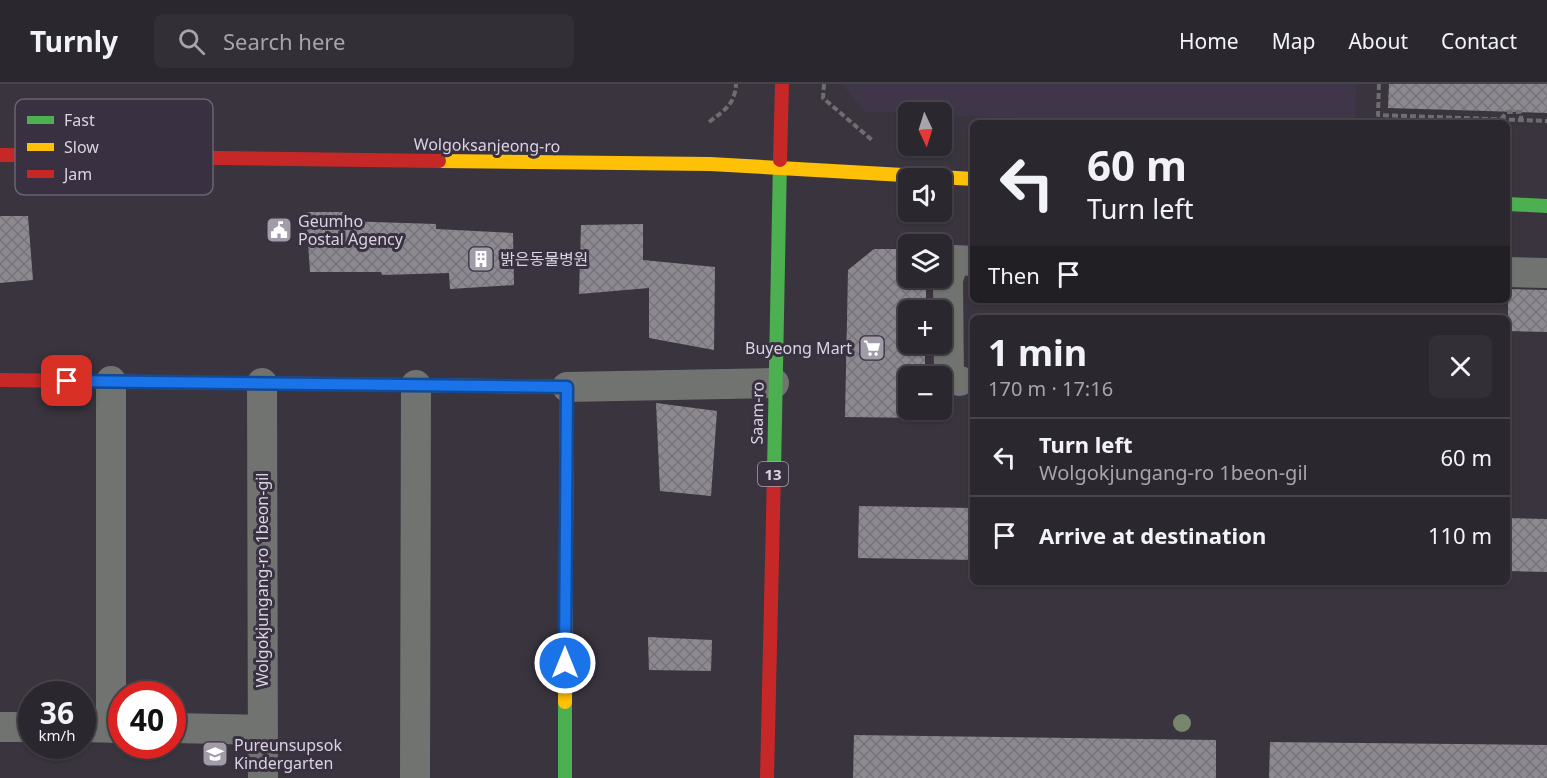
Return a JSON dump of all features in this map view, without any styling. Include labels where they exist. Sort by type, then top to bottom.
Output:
[{"type":"street","name":"Saam-ro","points":[[767,778],[782,84]]},
{"type":"street","name":"Wolgoksanjeong-ro","points":[[0,155],[15,155]]},
{"type":"street","name":"Wolgoksanjeong-ro","points":[[213,158],[710,164],[970,179]]},
{"type":"street","points":[[1510,204],[1547,206]]},
{"type":"street","points":[[960,381],[949,379],[948,280],[954,260],[970,261]]},
{"type":"street","points":[[1510,272],[1547,273]]},
{"type":"street","points":[[0,380],[567,387],[774,383]]},
{"type":"street","points":[[105,728],[111,381]]},
{"type":"street","name":"Wolgokjungang-ro 1beon-gil","points":[[262,383],[263,778]]},
{"type":"street","points":[[415,778],[416,385]]},
{"type":"street","points":[[564,778],[567,387]]},
{"type":"street","points":[[0,727],[18,727]]},
{"type":"street","points":[[186,728],[263,730]]},
{"type":"path","points":[[709,123],[730,106],[735,98],[736,84]]},
{"type":"path","points":[[824,84],[823,98],[873,140],[882,141]]},
{"type":"path","points":[[1379,84],[1378,115],[1547,121]]},
{"type":"path","points":[[1501,119],[1507,112],[1521,112],[1521,120]]},
{"type":"shaded area","points":[[842,84],[1356,84],[1355,120],[1080,120],[952,115],[952,102],[898,102],[898,112],[865,112]]},
{"type":"building","points":[[1389,84],[1547,84],[1547,113],[1388,108]]},
{"type":"building","points":[[306,212],[343,212],[343,221],[436,224],[436,229],[513,233],[514,285],[450,289],[449,273],[382,275],[381,272],[310,272]]},
{"type":"building","points":[[0,216],[28,216],[33,280],[0,283]]},
{"type":"building","points":[[643,224],[643,260],[715,267],[714,350],[649,338],[649,288],[579,294],[581,225]]},
{"type":"building","points":[[874,249],[898,249],[898,288],[926,288],[926,300],[898,300],[898,354],[925,354],[925,366],[898,366],[898,418],[845,417],[848,270]]},
{"type":"building","points":[[1510,289],[1547,290],[1547,332],[1510,331],[1510,315],[1508,315]]},
{"type":"building","points":[[656,403],[717,411],[711,496],[660,491]]},
{"type":"building","points":[[859,506],[970,508],[970,560],[858,558]]},
{"type":"building","points":[[1510,518],[1547,519],[1547,572],[1510,571]]},
{"type":"building","points":[[648,637],[712,640],[711,671],[649,670]]},
{"type":"building","points":[[854,735],[1216,740],[1216,778],[853,778]]},
{"type":"building","points":[[1270,742],[1547,745],[1547,778],[1269,778]]},
{"type":"traffic: fast","points":[[774,472],[780,160]]},
{"type":"traffic: fast","points":[[1510,204],[1547,206]]},
{"type":"traffic: fast","points":[[565,702],[565,778]]},
{"type":"traffic: slow","points":[[439,161],[710,164],[970,179]]},
{"type":"traffic: slow","points":[[408,385],[567,387],[565,702]]},
{"type":"traffic: jam","points":[[780,160],[782,84]]},
{"type":"traffic: jam","points":[[0,155],[15,155]]},
{"type":"traffic: jam","points":[[213,158],[439,161]]},
{"type":"traffic: jam","points":[[0,380],[408,385]]},
{"type":"traffic: jam","points":[[767,778],[774,472]]},
{"type":"place","name":"Geumho Postal Agency","points":[[279,230]]},
{"type":"place","name":"밝은동물병원","points":[[481,259]]},
{"type":"place","name":"Buyeong Mart","points":[[872,348]]},
{"type":"place","name":"Pureunsupsok Kindergarten","points":[[215,754]]},
{"type":"route","points":[[67,381],[567,387],[565,663]]}]
